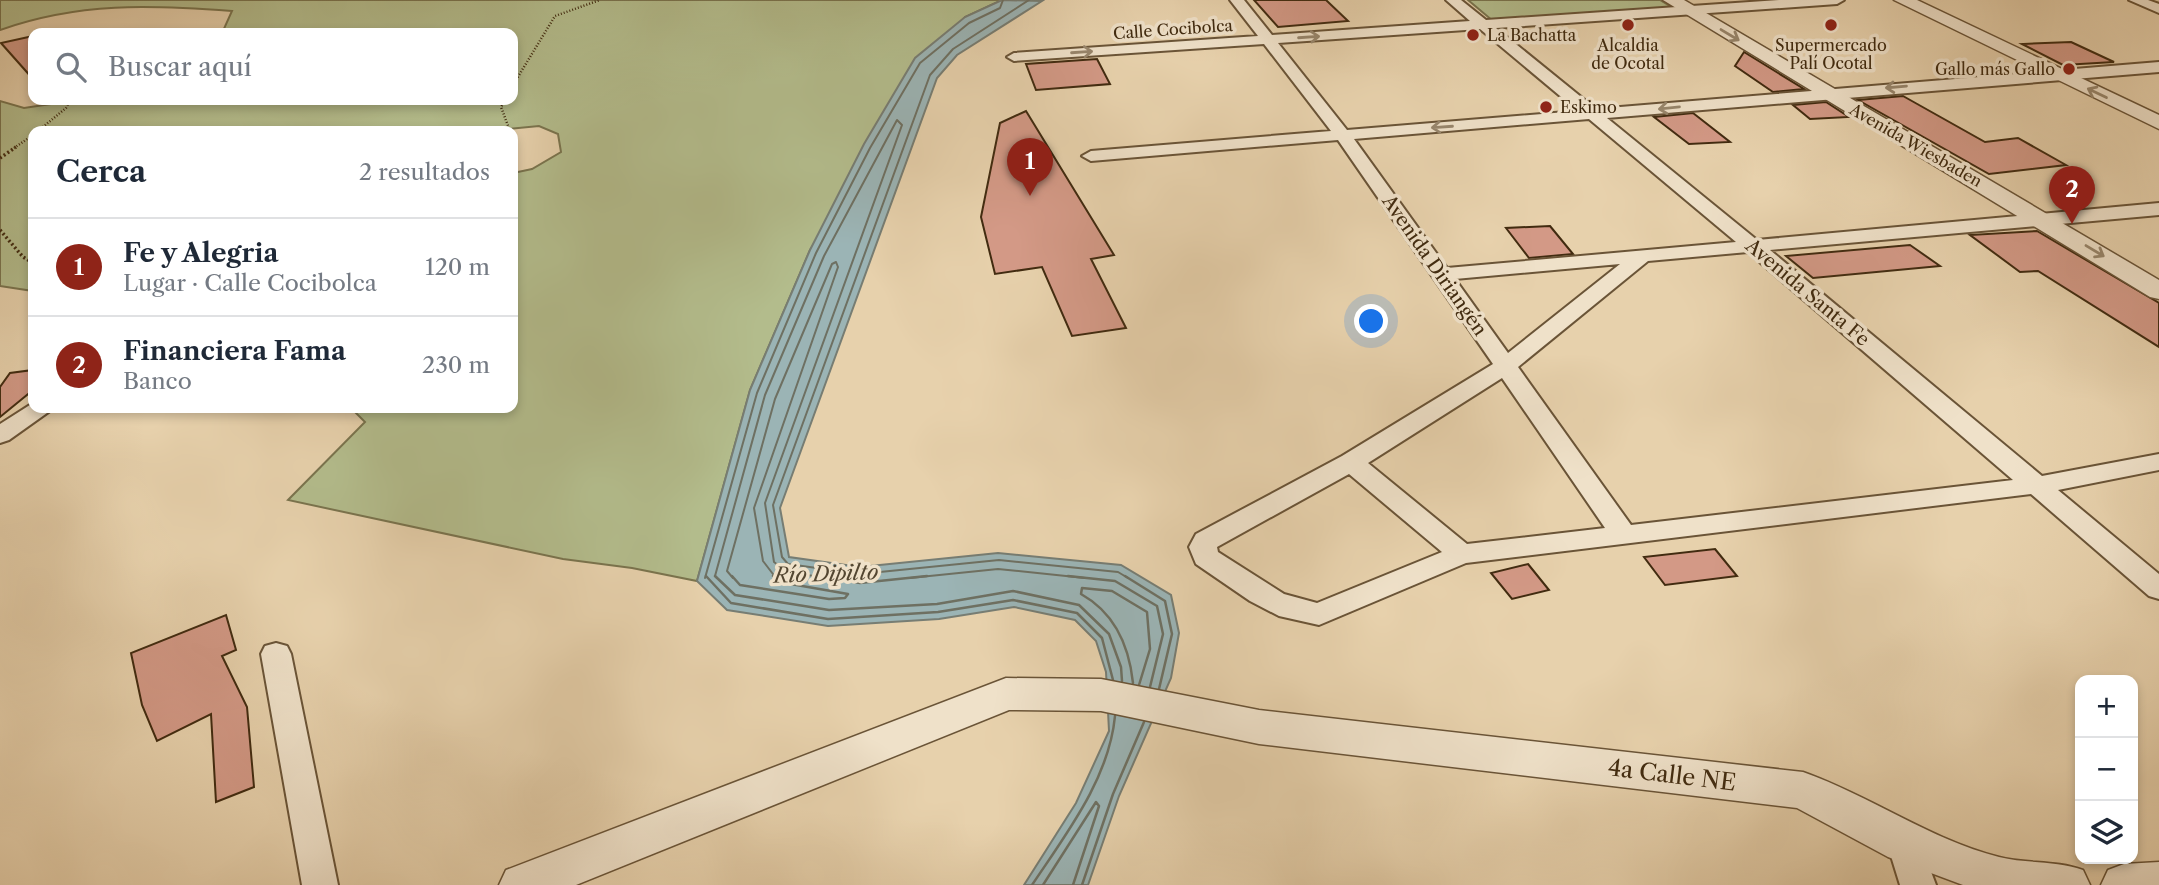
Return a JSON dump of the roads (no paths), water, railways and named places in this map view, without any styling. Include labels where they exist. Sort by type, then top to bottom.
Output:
[{"type":"street","name":"Avenida Diriangén","points":[[1237,0],[1343,135],[1625,536]]},
{"type":"street","name":"Avenida Santa Fe","points":[[1453,0],[1480,25],[1753,246],[2159,589]]},
{"type":"street","name":"Calle Cocibolca","points":[[1014,57],[1480,25],[1680,5],[1837,0]]},
{"type":"street","points":[[1903,0],[2159,122]]},
{"type":"street","points":[[2136,0],[2159,9]]},
{"type":"street","name":"Avenida Wiesbaden","points":[[1680,5],[2159,291]]},
{"type":"street","points":[[1091,156],[1594,115],[1826,92],[2159,67]]},
{"type":"street","points":[[1442,274],[2159,209]]},
{"type":"street","points":[[1642,256],[1506,366],[1351,462],[1206,541],[1203,547],[1206,557],[1285,607],[1301,614],[1319,614],[1462,554],[2039,485],[2159,463]]},
{"type":"street","points":[[0,435],[34,413]]},
{"type":"street","points":[[1351,462],[1462,554]]},
{"type":"street","points":[[276,654],[320,885]]},
{"type":"street","name":"4a Calle NE","points":[[522,885],[790,782],[1006,694],[1101,695],[1259,727],[1803,790],[1856,814],[1904,843],[2000,878],[2067,885]]},
{"type":"street","points":[[1904,843],[1918,885]]},
{"type":"street","points":[[2124,885],[2159,883]]},
{"type":"water","name":"Río Dipilto","points":[[1002,0],[1042,1],[957,55],[937,78],[780,508],[789,557],[860,567],[998,553],[1121,565],[1171,595],[1179,633],[1171,678],[1119,796],[1088,885],[1024,885],[1076,803],[1109,731],[1106,672],[1096,641],[1075,620],[1014,607],[939,619],[828,626],[727,610],[697,581],[750,390],[810,250],[864,144],[915,58],[965,17]]},
{"type":"place","name":"Alcaldia de Ocotal","points":[[1628,25]]},
{"type":"place","name":"Supermercado Palí Ocotal","points":[[1831,25]]},
{"type":"place","name":"La Bachatta","points":[[1473,35]]},
{"type":"place","name":"Gallo más Gallo","points":[[2069,69]]},
{"type":"place","name":"Eskimo","points":[[1546,107]]},
{"type":"place","name":"Fe y Alegria","points":[[1030,196]]},
{"type":"place","name":"Financiera Fama","points":[[2072,224]]}]
